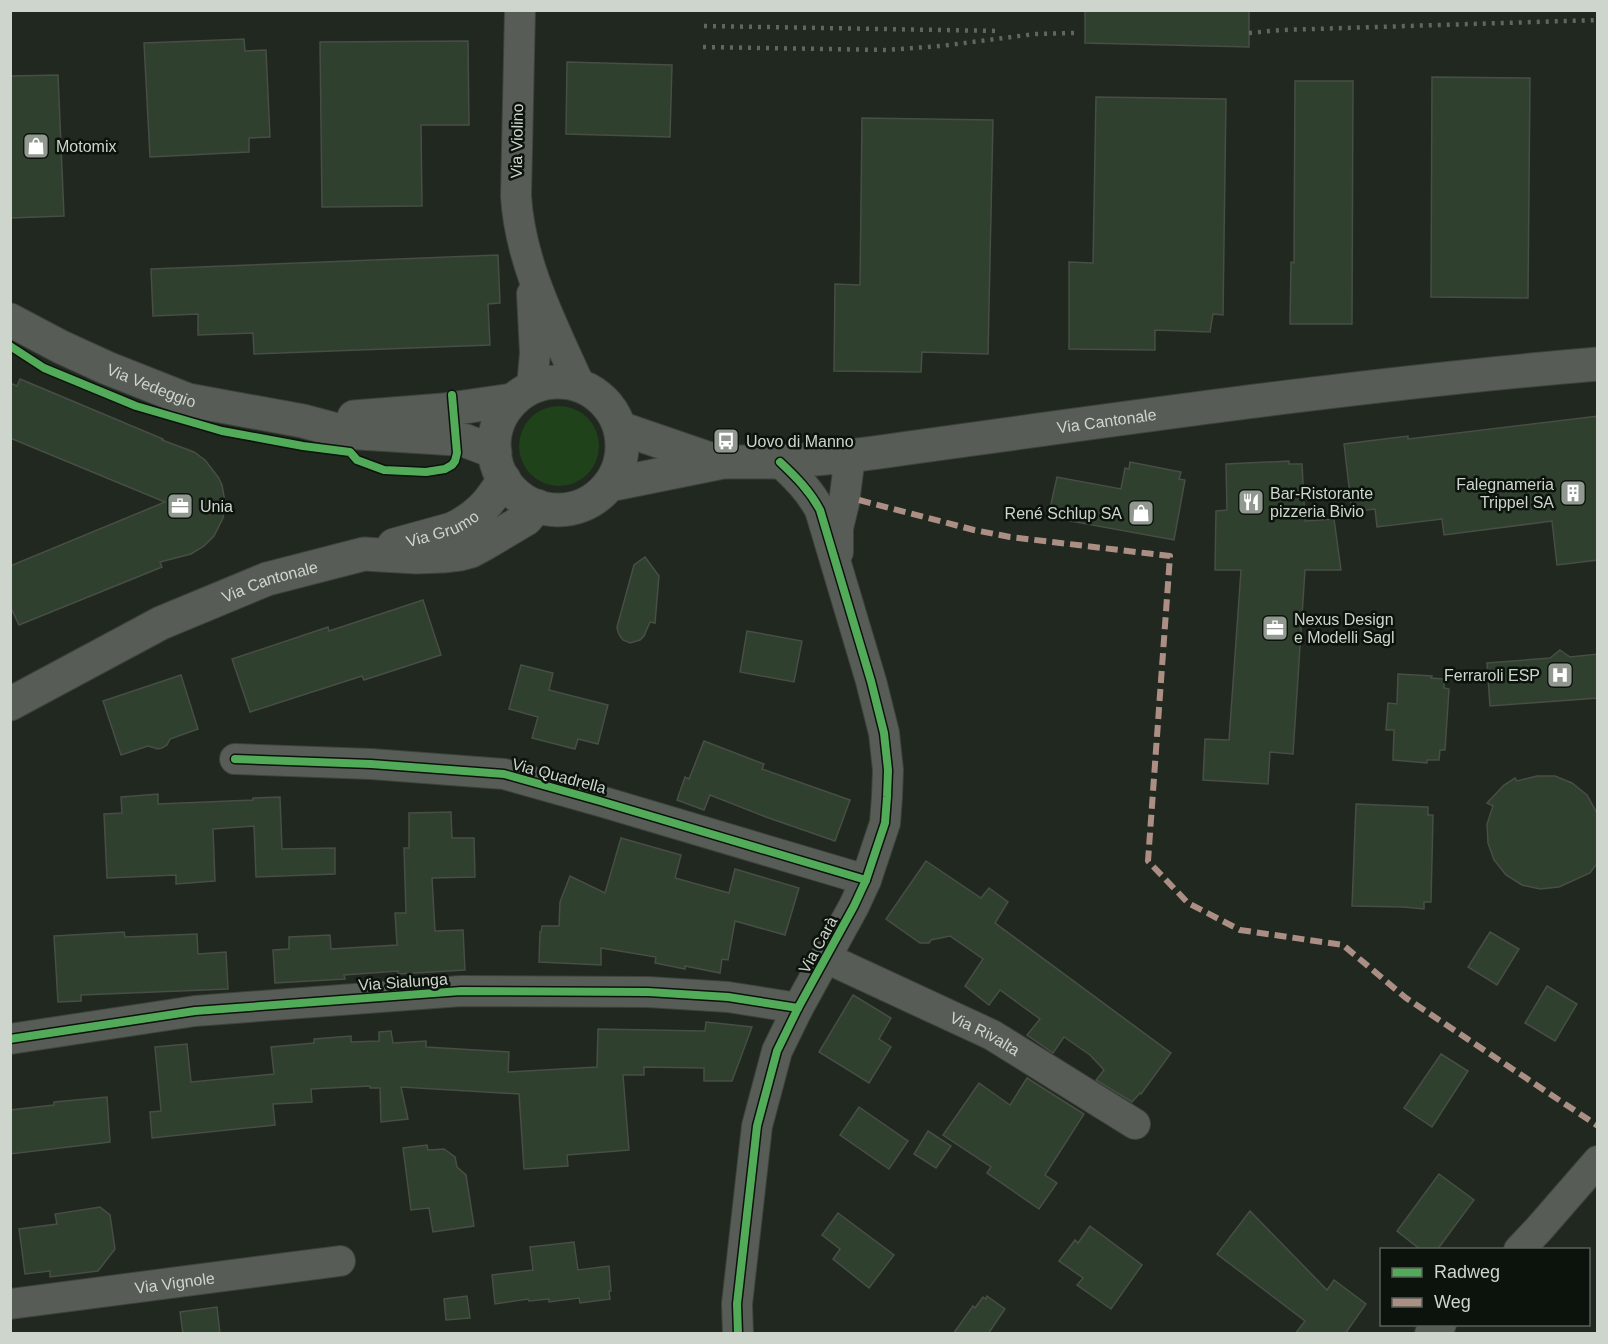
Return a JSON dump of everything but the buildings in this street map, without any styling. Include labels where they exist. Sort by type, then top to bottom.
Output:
[{"type":"main road","name":"Via Vedeggio","points":[[10,320],[107,368],[188,400],[303,421],[344,432],[466,441],[500,465]]},
{"type":"main road","name":"Via Cantonale","points":[[620,428],[719,462],[780,462],[850,456],[1269,400],[1598,364]]},
{"type":"main road","points":[[556,382],[580,386],[605,402],[611,410],[620,428],[622,440],[620,464],[609,485],[595,498],[576,507],[557,510],[537,506],[518,495],[500,465],[496,433],[498,424],[502,415],[523,394],[556,382]]},
{"type":"main road","name":"Via Vedeggio","points":[[303,421],[443,410],[523,394]]},
{"type":"main road","points":[[609,485],[719,462]]},
{"type":"main road","name":"Via Grumo","points":[[364,554],[460,526],[483,509],[490,500],[500,465]]},
{"type":"main road","name":"Via Cantonale","points":[[10,704],[161,623],[267,579],[364,554],[431,556],[471,551],[526,519],[537,506]]},
{"type":"street","name":"Via Violino","points":[[520,10],[516,196],[517,218],[531,271]]},
{"type":"street","points":[[531,271],[580,386]]},
{"type":"street","points":[[523,394],[535,347],[531,271]]},
{"type":"street","points":[[838,570],[838,528],[844,503],[850,456]]},
{"type":"street","name":"Via Carà","points":[[738,1334],[737,1304],[757,1126],[777,1051],[866,880],[885,823],[888,797],[884,733],[871,681],[820,510],[802,483],[780,462]]},
{"type":"street","name":"Via Quadrella","points":[[235,759],[371,764],[504,774],[866,880]]},
{"type":"street","name":"Via Rivalta","points":[[826,958],[992,1035],[1135,1124]]},
{"type":"street","name":"Via Sialunga","points":[[10,1039],[195,1011],[460,991],[648,992],[728,997],[798,1008]]},
{"type":"street","points":[[1521,1248],[1598,1161]]},
{"type":"street","name":"Via Vignole","points":[[10,1304],[340,1261]]},
{"type":"green space","points":[[559,406],[574,409],[587,418],[596,431],[599,446],[596,461],[587,474],[574,483],[559,486],[544,483],[531,474],[522,461],[519,446],[522,431],[531,418],[544,409]]},
{"type":"railway","points":[[1249,33],[1281,30],[1598,20]]},
{"type":"railway","points":[[704,26],[1000,31]]},
{"type":"railway","points":[[703,47],[886,50],[941,46],[1035,34],[1074,33]]},
{"type":"marked path","points":[[859,500],[1010,537],[1170,556],[1148,861],[1188,903],[1240,930],[1343,945],[1406,998],[1598,1126]]},
{"type":"cycle path","points":[[10,346],[44,368],[136,406],[222,431],[350,452],[357,460],[384,470],[426,472],[445,469],[452,465],[457,453],[452,395]]},
{"type":"cycle path","points":[[738,1334],[737,1304],[757,1126],[777,1051],[866,880],[885,823],[887,797],[888,770],[884,733],[871,681],[820,510],[802,484],[780,462]]},
{"type":"cycle path","points":[[235,759],[371,764],[504,774],[866,880]]},
{"type":"cycle path","points":[[10,1039],[195,1011],[461,991],[648,992],[728,997],[798,1008]]},
{"type":"place","name":"Motomix","points":[[36,146]]},
{"type":"place","name":"Uovo di Manno","points":[[726,441]]},
{"type":"place","name":"Falegnameria Trippel SA","points":[[1573,493]]},
{"type":"place","name":"Bar-Ristorante pizzeria Bivio","points":[[1251,502]]},
{"type":"place","name":"Unia","points":[[180,506]]},
{"type":"place","name":"René Schlup SA","points":[[1141,513]]},
{"type":"place","name":"Nexus Design e Modelli Sagl","points":[[1275,628]]},
{"type":"place","name":"Ferraroli ESP","points":[[1560,675]]}]
